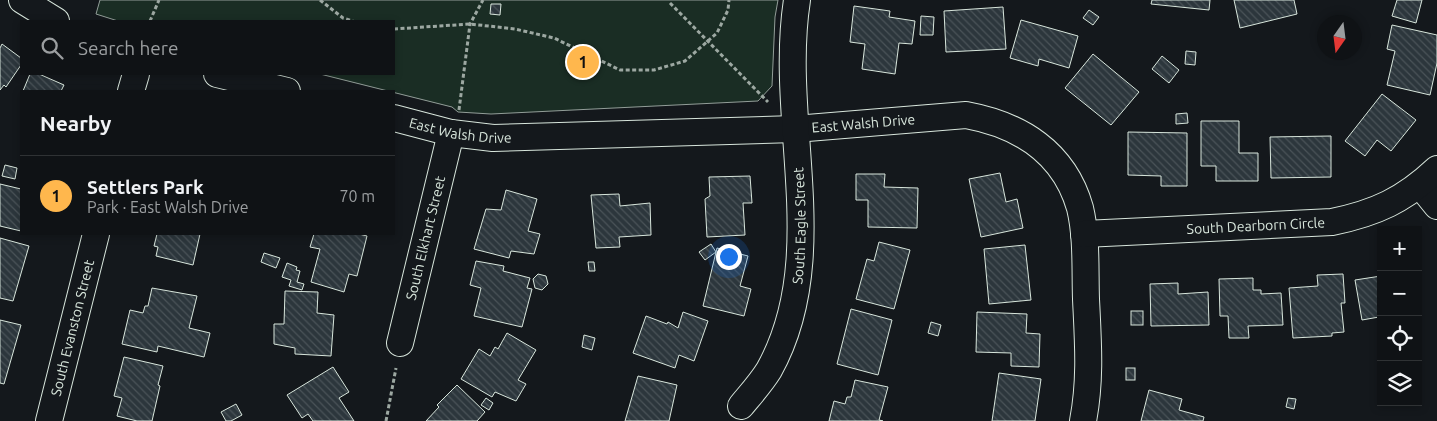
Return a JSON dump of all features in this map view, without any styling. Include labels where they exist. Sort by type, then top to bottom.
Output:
[{"type":"street","points":[[22,0],[54,20]]},
{"type":"street","name":"South Eagle Street","points":[[741,406],[768,371],[784,336],[799,275],[801,241],[793,52],[797,0]]},
{"type":"street","points":[[131,90],[136,75]]},
{"type":"street","points":[[221,75],[283,90]]},
{"type":"street","name":"East Walsh Drive","points":[[395,118],[455,122],[493,138],[795,129],[966,115],[991,120],[1016,129],[1038,144],[1056,162],[1070,184],[1084,234],[1090,379],[1083,421]]},
{"type":"street","name":"South Elkhart Street","points":[[400,344],[455,122]]},
{"type":"street","name":"South Dearborn Circle","points":[[1084,234],[1332,222],[1374,212],[1390,205],[1428,177],[1437,206]]},
{"type":"street","name":"South Evanston Street","points":[[48,421],[96,235]]},
{"type":"path","points":[[150,20],[159,0]]},
{"type":"path","points":[[320,0],[343,18],[350,20]]},
{"type":"path","points":[[455,122],[470,24],[483,0]]},
{"type":"path","points":[[395,29],[470,24],[515,29],[554,38],[620,70],[654,70],[685,61],[717,33],[728,10],[729,0]]},
{"type":"path","points":[[670,3],[795,129]]},
{"type":"path","points":[[386,421],[400,344]]},
{"type":"green space","points":[[100,0],[778,0],[775,17],[772,86],[758,101],[491,114],[458,112],[452,107],[395,93],[395,90],[384,90],[324,75],[395,75],[395,20],[115,20],[96,14]]},
{"type":"building","points":[[1152,0],[1210,0],[1209,10],[1151,4]]},
{"type":"building","points":[[1234,0],[1294,0],[1297,14],[1240,28]]},
{"type":"building","points":[[1397,0],[1422,0],[1416,23],[1392,16]]},
{"type":"building","points":[[491,4],[501,4],[500,15],[490,14]]},
{"type":"building","points":[[854,6],[890,11],[889,17],[915,21],[912,44],[899,43],[895,74],[862,69],[865,44],[850,42]]},
{"type":"building","points":[[1003,7],[1006,49],[946,52],[944,11]]},
{"type":"building","points":[[1089,10],[1099,17],[1093,25],[1083,18]]},
{"type":"building","points":[[921,16],[934,17],[933,35],[920,35]]},
{"type":"building","points":[[1021,20],[1078,36],[1069,68],[1039,59],[1038,66],[1010,58]]},
{"type":"building","points":[[1392,25],[1437,35],[1437,63],[1430,95],[1387,85],[1395,51],[1387,49]]},
{"type":"building","points":[[2,44],[20,57],[20,66],[6,87],[4,85],[0,90],[0,48]]},
{"type":"building","points":[[1186,51],[1196,52],[1195,65],[1185,64]]},
{"type":"building","points":[[1093,54],[1139,92],[1111,125],[1065,88]]},
{"type":"building","points":[[1162,56],[1179,70],[1169,83],[1152,69]]},
{"type":"building","points":[[30,75],[41,75],[64,85],[62,90],[23,90]]},
{"type":"building","points":[[1382,94],[1416,120],[1391,151],[1377,140],[1365,156],[1345,141]]},
{"type":"building","points":[[1187,113],[1188,123],[1176,124],[1176,114]]},
{"type":"building","points":[[1201,121],[1239,121],[1239,153],[1258,153],[1258,181],[1216,181],[1216,166],[1201,166]]},
{"type":"building","points":[[1128,132],[1187,133],[1187,186],[1161,186],[1161,176],[1128,175]]},
{"type":"building","points":[[1331,136],[1331,177],[1271,178],[1270,137]]},
{"type":"building","points":[[5,165],[17,168],[15,179],[2,176]]},
{"type":"building","points":[[1000,173],[1006,202],[1017,199],[1023,228],[981,237],[969,179]]},
{"type":"building","points":[[856,174],[885,174],[884,187],[918,188],[917,228],[868,227],[868,200],[856,200]]},
{"type":"building","points":[[750,176],[752,203],[743,203],[745,235],[707,237],[705,199],[710,196],[709,177]]},
{"type":"building","points":[[0,184],[20,189],[20,231],[0,226]]},
{"type":"building","points":[[506,190],[537,199],[528,231],[540,234],[534,254],[511,251],[509,258],[474,249],[486,209],[501,210]]},
{"type":"building","points":[[619,194],[620,206],[650,203],[651,235],[619,237],[620,247],[596,248],[591,195]]},
{"type":"building","points":[[157,235],[200,235],[193,265],[156,256],[158,247],[154,246]]},
{"type":"building","points":[[314,235],[367,236],[357,276],[349,274],[344,292],[311,282],[320,249],[310,247]]},
{"type":"building","points":[[0,238],[29,246],[13,301],[0,298]]},
{"type":"building","points":[[879,242],[910,250],[894,309],[856,299],[867,259],[874,261]]},
{"type":"building","points":[[711,244],[716,252],[705,260],[699,252]]},
{"type":"building","points":[[1025,245],[1031,300],[989,304],[984,249]]},
{"type":"building","points":[[717,248],[748,256],[740,286],[751,289],[744,316],[703,306]]},
{"type":"building","points":[[264,253],[280,258],[276,268],[261,262]]},
{"type":"building","points":[[476,261],[504,266],[503,271],[530,278],[527,288],[532,289],[522,327],[474,316],[481,288],[470,285]]},
{"type":"building","points":[[588,262],[594,262],[595,271],[589,271]]},
{"type":"building","points":[[287,263],[297,267],[296,270],[300,271],[297,282],[304,284],[302,290],[289,286],[291,280],[282,277]]},
{"type":"building","points":[[538,274],[546,276],[548,284],[542,290],[535,288],[533,279]]},
{"type":"building","points":[[1343,274],[1345,303],[1341,303],[1344,332],[1332,333],[1332,336],[1293,338],[1289,288],[1318,286],[1317,275]]},
{"type":"building","points":[[1377,277],[1377,317],[1362,320],[1355,280]]},
{"type":"building","points":[[1253,278],[1253,290],[1261,290],[1261,294],[1281,293],[1283,325],[1248,326],[1249,338],[1229,338],[1228,316],[1220,316],[1219,279]]},
{"type":"building","points":[[1178,283],[1178,294],[1208,292],[1209,325],[1151,326],[1150,284]]},
{"type":"building","points":[[152,288],[197,296],[189,328],[210,333],[204,357],[158,346],[157,352],[122,344],[130,310],[143,313],[145,306],[148,306]]},
{"type":"building","points":[[285,291],[318,292],[317,313],[334,315],[331,356],[295,354],[295,348],[274,344],[274,324],[284,324]]},
{"type":"building","points":[[851,309],[892,320],[878,375],[837,364]]},
{"type":"building","points":[[1131,311],[1143,311],[1143,325],[1131,325]]},
{"type":"building","points":[[683,312],[708,321],[694,361],[679,355],[675,368],[633,353],[646,316],[667,324],[668,322],[678,328]]},
{"type":"building","points":[[977,312],[1027,314],[1026,333],[1040,334],[1039,367],[1011,366],[1011,353],[976,352]]},
{"type":"building","points":[[0,320],[21,325],[4,384],[0,383]]},
{"type":"building","points":[[931,322],[941,325],[938,336],[928,333]]},
{"type":"building","points":[[507,333],[536,350],[518,380],[526,384],[516,401],[495,392],[492,397],[461,379],[479,349],[490,356],[495,347],[498,349]]},
{"type":"building","points":[[584,335],[595,338],[592,350],[582,347]]},
{"type":"building","points":[[124,357],[163,366],[152,421],[137,421],[117,416],[122,398],[114,396]]},
{"type":"building","points":[[333,367],[349,392],[339,398],[354,421],[313,421],[308,414],[302,418],[287,395]]},
{"type":"building","points":[[1126,368],[1135,368],[1135,380],[1126,380]]},
{"type":"building","points":[[999,373],[1041,379],[1035,421],[992,421]]},
{"type":"building","points":[[638,376],[677,385],[669,421],[625,421]]},
{"type":"building","points":[[855,380],[888,387],[879,420],[883,421],[829,421],[834,401],[845,404],[847,397],[851,397]]},
{"type":"building","points":[[457,385],[485,412],[477,421],[426,421],[439,407],[437,405]]},
{"type":"building","points":[[1149,390],[1182,399],[1179,410],[1204,417],[1203,421],[1141,421]]},
{"type":"building","points":[[486,398],[493,403],[489,410],[481,405]]},
{"type":"building","points":[[1288,398],[1296,399],[1294,409],[1286,407]]},
{"type":"building","points":[[236,404],[242,415],[231,421],[226,421],[221,412]]},
{"type":"place","name":"Settlers Park","points":[[583,62]]}]
